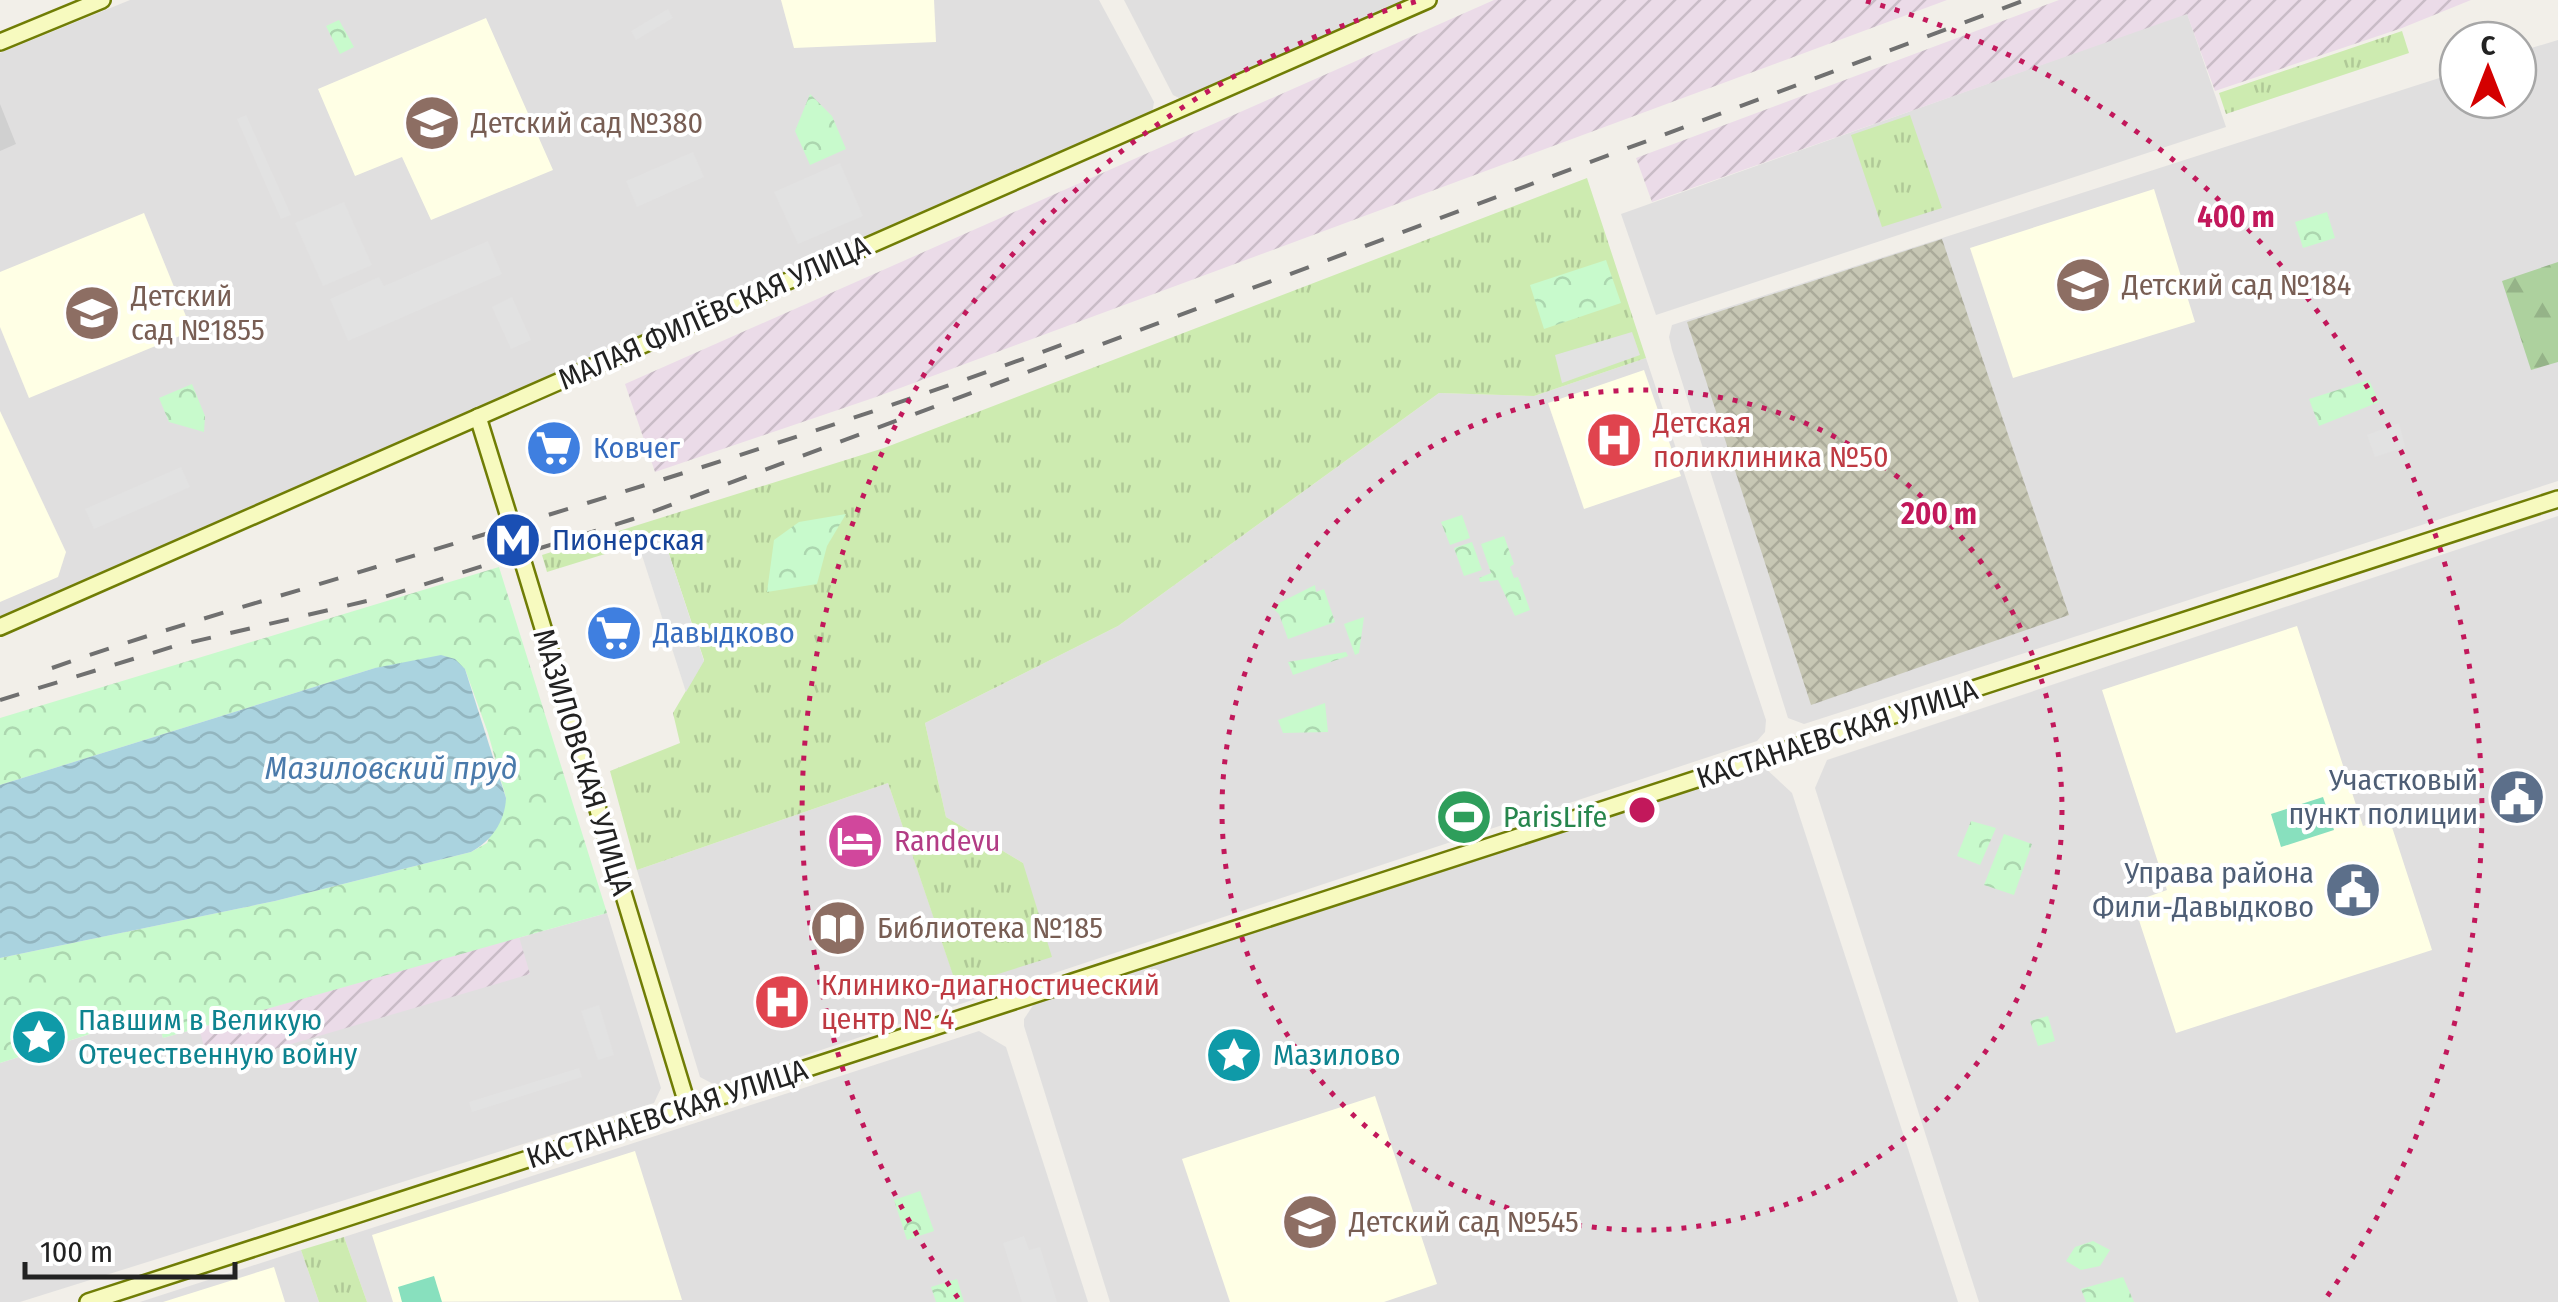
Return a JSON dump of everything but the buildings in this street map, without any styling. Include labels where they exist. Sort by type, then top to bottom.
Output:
[{"type":"street","points":[[0,42],[102,0]]},
{"type":"street","name":"МАЛАЯ ФИЛЁВСКАЯ УЛИЦА","points":[[0,627],[1428,0]]},
{"type":"street","name":"МАЗИЛОВСКАЯ УЛИЦА","points":[[478,417],[688,1107]]},
{"type":"street","name":"КАСТАНАЕВСКАЯ УЛИЦА","points":[[88,1302],[2558,499]]},
{"type":"shaded area","points":[[130,0],[1099,0],[1154,102],[1152,114],[0,617],[0,53]]},
{"type":"shaded area","points":[[781,0],[934,0],[936,42],[794,48]]},
{"type":"shaded area","points":[[1124,0],[1412,0],[1185,101],[1173,95]]},
{"type":"shaded area","points":[[1494,0],[1947,0],[876,397],[655,472],[625,384]]},
{"type":"shaded area","points":[[2059,0],[2471,0],[2402,28],[2215,91],[2187,14],[1652,202],[1636,158]]},
{"type":"shaded area","points":[[668,9],[673,18],[636,40],[631,31]]},
{"type":"shaded area","points":[[2187,13],[2226,127],[1656,315],[1621,214]]},
{"type":"shaded area","name":"Детский сад №380","points":[[486,18],[553,170],[431,220],[402,157],[355,176],[318,89]]},
{"type":"shaded area","points":[[2558,40],[2558,481],[1804,724],[1788,718],[1672,350],[1672,325],[2438,78],[2438,120],[2538,120],[2538,46]]},
{"type":"shaded area","points":[[0,104],[16,144],[0,151]]},
{"type":"shaded area","points":[[246,115],[291,215],[281,219],[237,119]]},
{"type":"shaded area","points":[[693,152],[704,177],[637,207],[626,181]]},
{"type":"shaded area","points":[[840,163],[863,216],[798,244],[774,192]]},
{"type":"shaded area","name":"Детский сад №184","points":[[2154,189],[2195,322],[2013,378],[1970,248]]},
{"type":"shaded area","points":[[344,202],[372,265],[323,286],[295,223]]},
{"type":"shaded area","name":"Детский сад №1855","points":[[144,213],[192,331],[29,398],[0,327],[0,272]]},
{"type":"shaded area","points":[[1942,239],[2069,615],[1811,705],[1687,322]]},
{"type":"shaded area","points":[[488,241],[502,274],[348,341],[330,299],[379,277],[384,286]]},
{"type":"shaded area","points":[[512,297],[531,340],[511,349],[492,307]]},
{"type":"shaded area","points":[[1632,332],[1640,355],[1562,383],[1555,355]]},
{"type":"shaded area","points":[[1646,358],[1766,720],[1765,732],[1757,741],[715,1085],[700,1077],[637,870],[888,783],[957,986],[1023,863],[946,817],[925,723],[1118,626],[1439,393],[1534,396]]},
{"type":"shaded area","name":"Детская поликлиника №50","points":[[1644,370],[1681,476],[1584,509],[1548,403]]},
{"type":"shaded area","points":[[0,411],[66,552],[58,577],[0,602]]},
{"type":"shaded area","points":[[2399,423],[2405,447],[2375,457],[2367,435]]},
{"type":"shaded area","points":[[181,467],[190,487],[94,529],[85,509]]},
{"type":"shaded area","points":[[2558,516],[2558,1302],[1979,1302],[1815,788],[1827,760]]},
{"type":"shaded area","points":[[663,536],[704,661],[686,692],[638,543]]},
{"type":"shaded area","points":[[2297,626],[2363,826],[2389,818],[2432,950],[2176,1033],[2133,902],[2167,890],[2102,690]]},
{"type":"shaded area","points":[[1764,767],[1792,793],[1958,1302],[1110,1302],[1024,1026],[1034,1004]]},
{"type":"shaded area","points":[[607,913],[661,1088],[654,1103],[20,1302],[0,1302],[0,1063],[156,1013],[163,1038]]},
{"type":"shaded area","points":[[519,937],[530,974],[210,1068],[199,1028]]},
{"type":"shaded area","points":[[599,1005],[614,1055],[598,1060],[581,1011]]},
{"type":"shaded area","points":[[979,1031],[1006,1047],[1088,1302],[367,1302],[344,1237]]},
{"type":"shaded area","points":[[579,1068],[582,1077],[472,1112],[469,1102]]},
{"type":"shaded area","name":"Детский сад №545","points":[[1375,1096],[1437,1284],[1384,1302],[1230,1302],[1182,1159]]},
{"type":"shaded area","points":[[635,1151],[682,1300],[393,1302],[372,1235]]},
{"type":"shaded area","points":[[1024,1236],[1029,1250],[1040,1247],[1057,1302],[1022,1302],[1003,1243]]},
{"type":"shaded area","points":[[301,1250],[319,1302],[140,1302]]},
{"type":"shaded area","points":[[274,1267],[285,1302],[163,1302]]},
{"type":"green space","points":[[339,20],[354,47],[340,54],[326,26]]},
{"type":"green space","points":[[2402,31],[2409,53],[2226,114],[2219,93]]},
{"type":"green space","points":[[810,94],[832,116],[846,149],[810,165],[795,131]]},
{"type":"green space","points":[[1910,115],[1942,208],[1882,227],[1851,135]]},
{"type":"green space","points":[[1587,178],[1646,358],[1534,396],[1439,393],[1118,626],[925,723],[946,817],[1023,863],[1052,957],[957,987],[888,783],[637,870],[610,771],[680,743],[673,713],[704,660],[663,536],[547,572],[542,555],[884,448]]},
{"type":"green space","points":[[2327,212],[2335,238],[2303,248],[2295,222]]},
{"type":"green space","points":[[1606,260],[1621,303],[1544,329],[1530,285]]},
{"type":"green space","points":[[2558,262],[2558,362],[2531,370],[2502,281]]},
{"type":"green space","points":[[2369,380],[2379,402],[2319,426],[2309,399]]},
{"type":"green space","points":[[192,384],[205,416],[204,432],[169,422],[159,398]]},
{"type":"green space","points":[[846,514],[827,546],[817,584],[767,592],[774,540],[799,522]]},
{"type":"green space","points":[[1462,515],[1470,538],[1450,545],[1441,522]]},
{"type":"green space","points":[[1504,536],[1514,564],[1510,567],[1514,578],[1518,577],[1530,610],[1515,616],[1498,580],[1480,582],[1479,578],[1491,573],[1481,544]]},
{"type":"green space","points":[[1472,542],[1482,570],[1464,576],[1454,548]]},
{"type":"green space","points":[[499,567],[607,913],[163,1038],[155,1013],[0,1063],[0,958],[275,901],[471,852],[487,843],[506,798],[465,669],[375,668],[0,785],[0,718]]},
{"type":"green space","points":[[1315,585],[1316,592],[1324,589],[1335,622],[1288,639],[1279,614],[1271,607]]},
{"type":"green space","points":[[1364,617],[1359,653],[1355,655],[1344,624]]},
{"type":"green space","points":[[1346,652],[1348,656],[1293,675],[1288,662]]},
{"type":"green space","points":[[1325,703],[1328,732],[1283,733],[1278,720]]},
{"type":"green space","points":[[2323,797],[2334,830],[2281,847],[2271,814]]},
{"type":"green space","points":[[1971,821],[1996,828],[1980,865],[1957,856]]},
{"type":"green space","points":[[2004,834],[2032,844],[2014,895],[1984,885]]},
{"type":"green space","points":[[2048,1016],[2055,1041],[2038,1046],[2030,1021]]},
{"type":"green space","points":[[920,1191],[934,1231],[907,1240],[894,1200]]},
{"type":"green space","points":[[344,1237],[367,1302],[319,1302],[301,1250]]},
{"type":"green space","points":[[2093,1241],[2110,1250],[2100,1266],[2081,1270],[2066,1261],[2075,1247]]},
{"type":"green space","points":[[434,1276],[442,1302],[402,1302],[398,1287]]},
{"type":"green space","points":[[2123,1277],[2134,1302],[2086,1302],[2081,1289]]},
{"type":"green space","points":[[957,1279],[964,1302],[936,1302],[931,1287]]},
{"type":"water","name":"Мазиловский пруд","points":[[441,655],[455,659],[465,669],[506,798],[500,823],[478,848],[275,901],[0,958],[0,785],[375,668]]},
{"type":"railway","points":[[0,700],[175,646],[384,597],[633,519],[2025,0]]},
{"type":"railway","points":[[52,668],[730,458],[1080,338]]},
{"type":"place","name":"Детский сад №380","points":[[432,123]]},
{"type":"place","name":"Детский сад №184","points":[[2083,285]]},
{"type":"place","name":"Детский сад №1855","points":[[92,313]]},
{"type":"place","name":"Детская поликлиника №50","points":[[1614,440]]},
{"type":"place","name":"Ковчег","points":[[554,448]]},
{"type":"place","name":"Пионерская","points":[[513,540]]},
{"type":"place","name":"Давыдково","points":[[614,633]]},
{"type":"place","name":"Участковый пункт полиции","points":[[2517,797]]},
{"type":"place","name":"ParisLife","points":[[1464,817]]},
{"type":"place","name":"Randevu","points":[[855,841]]},
{"type":"place","name":"Управа района Фили-Давыдково","points":[[2353,890]]},
{"type":"place","name":"Библиотека №185","points":[[838,928]]},
{"type":"place","name":"Клинико-диагностический центр № 4","points":[[782,1002]]},
{"type":"place","name":"Павшим в Великую Отечественную войну","points":[[39,1037]]},
{"type":"place","name":"Мазилово","points":[[1234,1055]]},
{"type":"place","name":"Детский сад №545","points":[[1310,1222]]}]
